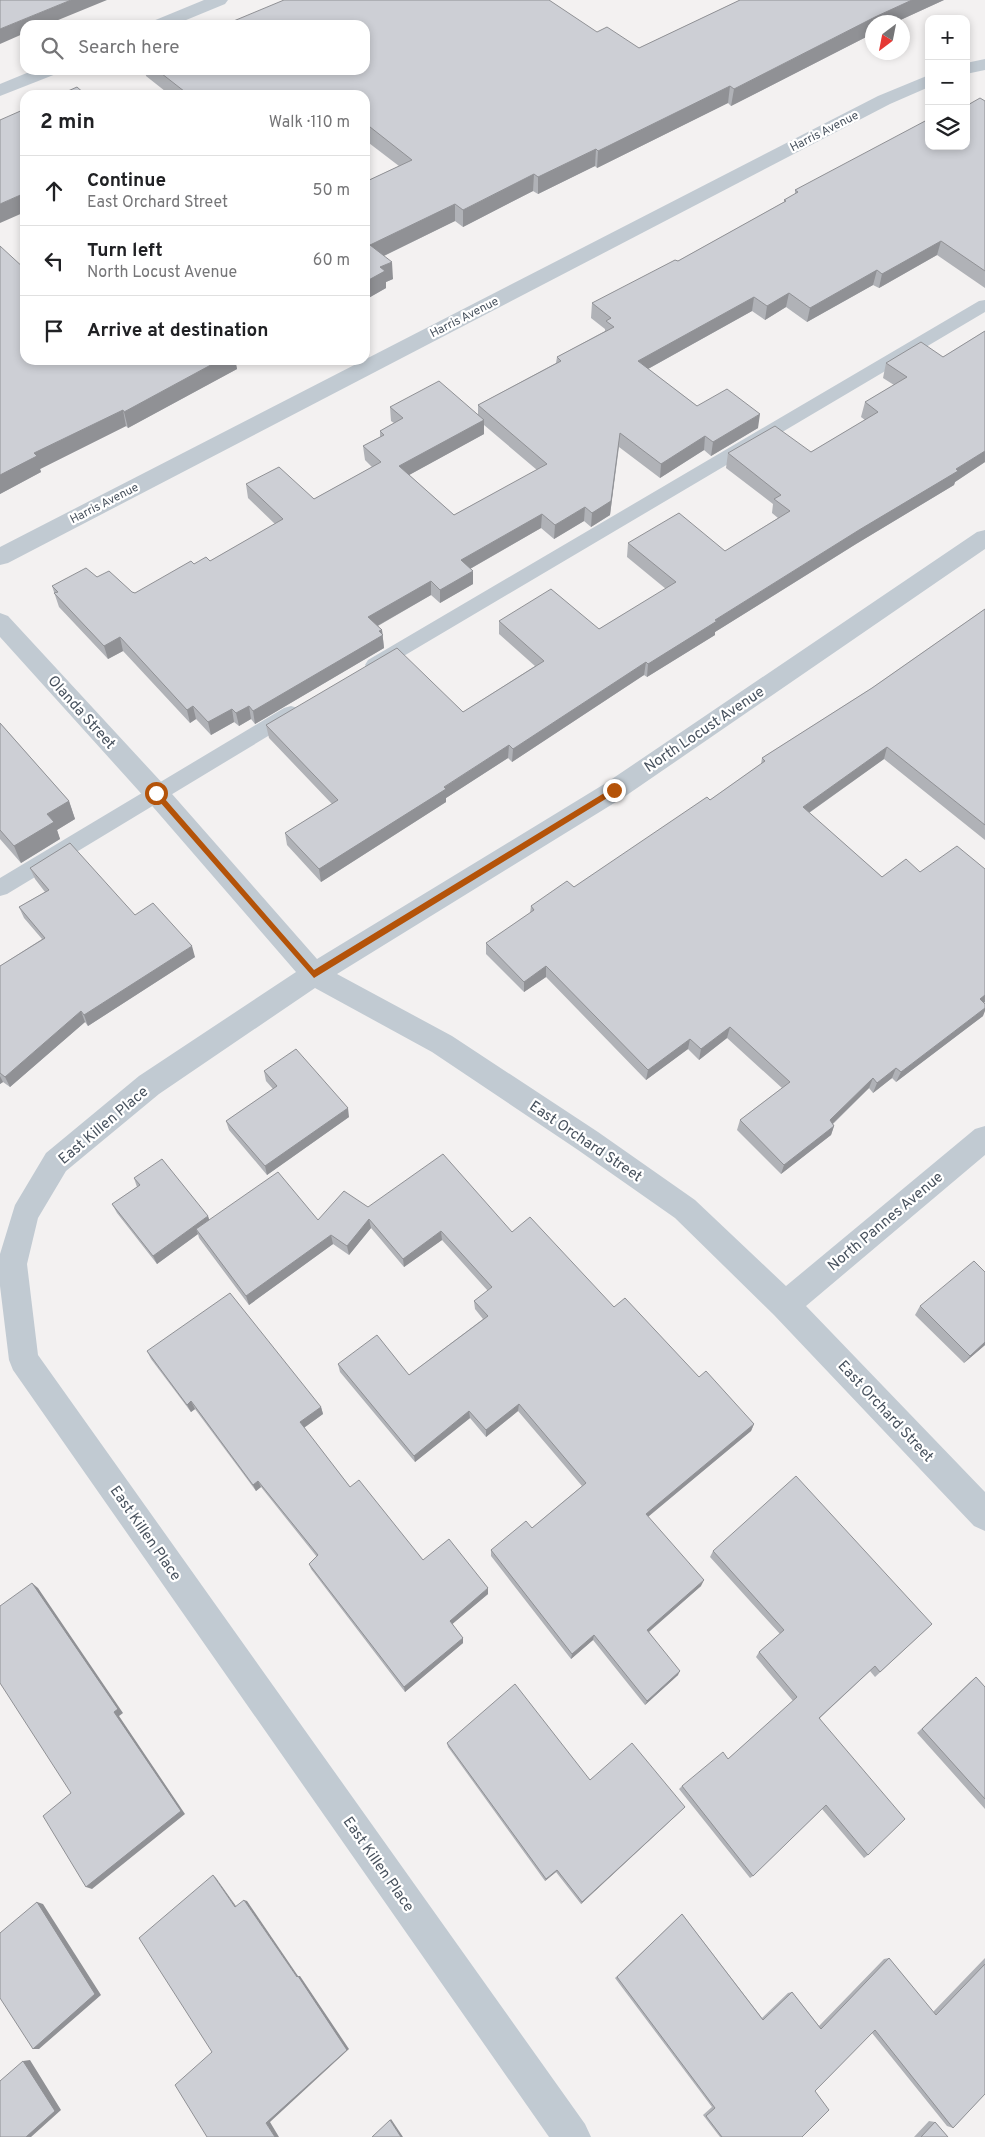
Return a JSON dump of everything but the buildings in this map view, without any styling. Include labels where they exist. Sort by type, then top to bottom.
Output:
[{"type":"street","points":[[171,20],[219,0]]},
{"type":"street","points":[[970,68],[985,64]]},
{"type":"street","points":[[0,91],[38,75]]},
{"type":"street","name":"Harris Avenue","points":[[0,557],[867,109],[925,82]]},
{"type":"street","name":"North Locust Avenue","points":[[314,974],[614,790],[985,538]]},
{"type":"street","name":"Olanda Street","points":[[0,622],[160,798]]},
{"type":"street","name":"East Orchard Street","points":[[160,798],[314,974],[442,1044],[588,1141],[685,1209],[785,1304],[985,1515]]},
{"type":"street","name":"East Killen Place","points":[[314,974],[149,1085],[56,1162],[25,1214],[12,1264],[24,1360],[572,2137]]},
{"type":"street","name":"North Pannes Avenue","points":[[785,1304],[985,1138]]},
{"type":"lane","points":[[361,672],[985,305]]},
{"type":"lane","points":[[0,888],[160,798],[310,703]]},
{"type":"route","points":[[156,793],[314,974],[614,790]]}]
